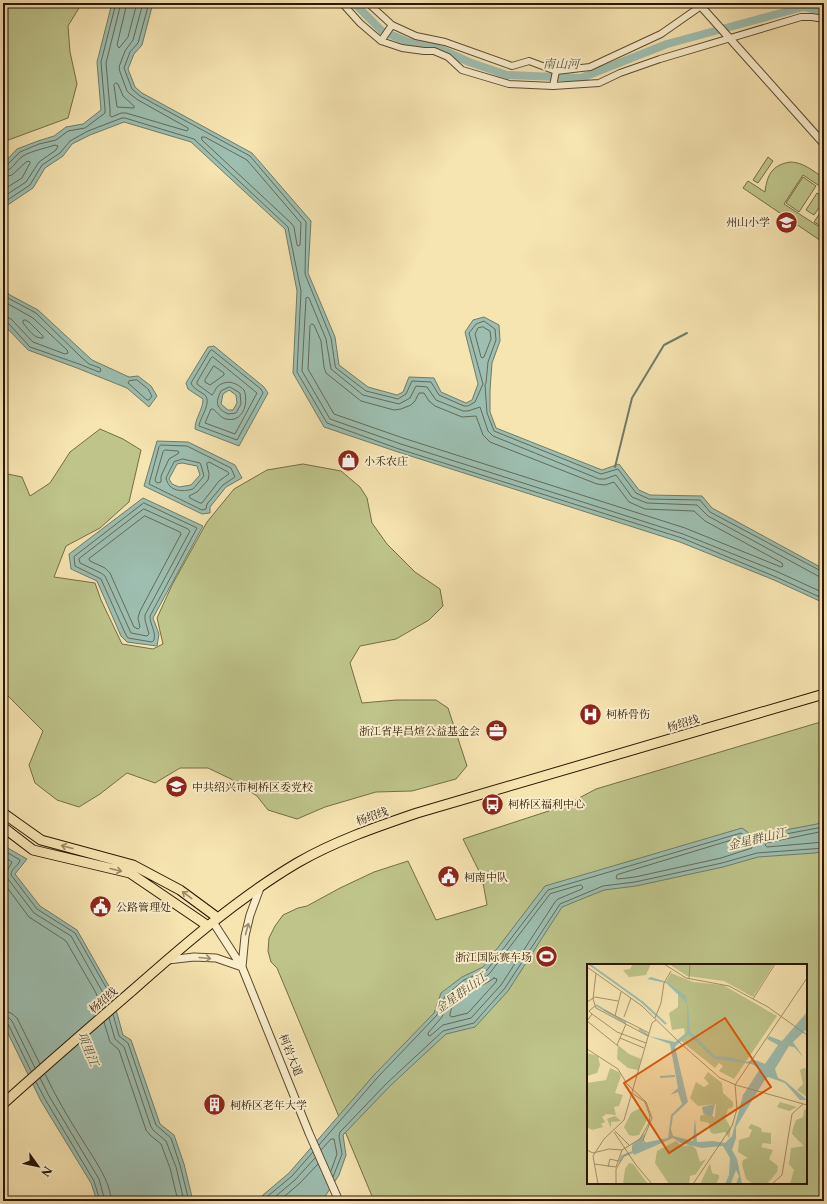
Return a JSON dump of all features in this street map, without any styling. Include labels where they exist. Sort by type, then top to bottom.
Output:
[{"type":"main road","name":"杨绍线","points":[[3,1104],[213,922],[298,863],[352,836],[417,813],[824,694]]},
{"type":"main road","name":"柯岩大道","points":[[3,813],[41,840],[133,865],[180,890],[213,922]]},
{"type":"main road","name":"柯岩大道","points":[[3,827],[33,850],[130,873],[213,922]]},
{"type":"street","points":[[342,3],[360,23],[381,41],[402,48],[434,51],[448,57],[462,70],[509,84],[553,86],[599,83],[620,73],[660,59],[801,17],[824,19]]},
{"type":"street","points":[[368,3],[392,24],[416,36],[444,42],[512,66],[528,61],[556,71],[590,67],[661,34],[700,5],[824,144]]},
{"type":"street","points":[[381,41],[392,24]]},
{"type":"street","points":[[553,86],[556,71]]},
{"type":"street","points":[[168,960],[194,957],[216,958],[242,967],[245,936],[250,915],[260,888]]},
{"type":"street","name":"柯岩大道","points":[[213,922],[242,967],[309,1133],[338,1199]]},
{"type":"green space","points":[[3,3],[82,3],[68,26],[70,52],[77,84],[68,118],[3,142]]},
{"type":"green space","points":[[768,157],[773,161],[758,183],[753,180]]},
{"type":"green space","points":[[790,162],[804,165],[824,178],[824,189],[803,175],[784,204],[824,230],[824,243],[743,188],[748,181],[765,192],[769,176],[775,168],[784,163]]},
{"type":"green space","points":[[803,177],[816,186],[799,212],[786,203]]},
{"type":"green space","points":[[817,193],[824,198],[824,200],[814,215],[806,210]]},
{"type":"green space","points":[[824,207],[824,228],[814,222]]},
{"type":"green space","points":[[100,429],[123,439],[141,450],[129,502],[100,528],[66,546],[54,577],[95,583],[101,600],[122,644],[153,649],[163,644],[157,618],[172,585],[207,522],[234,489],[267,470],[303,464],[341,471],[360,487],[367,498],[372,523],[387,544],[415,572],[440,589],[443,606],[429,620],[396,639],[360,646],[350,663],[362,703],[396,700],[436,700],[448,708],[467,766],[456,779],[412,791],[376,792],[325,807],[297,819],[268,810],[257,796],[231,779],[208,768],[180,768],[155,783],[127,773],[100,794],[79,807],[57,800],[35,783],[29,765],[43,731],[3,691],[3,473],[22,477],[30,496],[50,483],[70,452]]},
{"type":"green space","name":"浙江国际赛车场","points":[[824,721],[824,1201],[374,1201],[277,968],[271,962],[268,951],[269,938],[283,915],[298,908],[307,906],[374,872],[408,861],[436,920],[487,905],[482,877],[463,839],[564,806],[596,789]]},
{"type":"water","points":[[112,3],[153,3],[142,45],[134,54],[128,69],[135,87],[142,93],[252,153],[311,221],[308,273],[335,337],[339,365],[368,387],[397,395],[403,392],[409,377],[434,378],[441,392],[466,403],[472,400],[478,384],[465,332],[473,320],[484,317],[499,325],[500,341],[492,363],[490,390],[490,412],[496,428],[602,470],[619,464],[639,490],[650,495],[702,496],[712,508],[824,569],[824,603],[774,580],[680,542],[324,427],[293,373],[297,291],[285,229],[191,142],[124,122],[90,135],[72,144],[63,156],[45,168],[33,188],[3,208],[3,164],[17,149],[54,136],[66,127],[83,124],[101,110],[97,62]]},
{"type":"water","points":[[3,289],[10,295],[38,310],[92,360],[129,377],[138,376],[151,386],[157,396],[149,407],[127,388],[28,350],[3,324]]},
{"type":"water","points":[[214,346],[264,387],[268,393],[239,446],[195,429],[203,399],[188,389],[186,383],[208,347]],"holes":[[[229,390],[236,395],[237,403],[233,410],[228,410],[221,404],[223,394]]]},
{"type":"water","points":[[157,441],[188,442],[235,465],[242,478],[226,487],[210,507],[210,513],[202,514],[144,486]],"holes":[[[182,463],[197,466],[200,475],[191,485],[179,487],[172,484],[169,479],[177,464]]]},
{"type":"water","points":[[143,498],[203,526],[153,618],[159,634],[157,646],[127,642],[121,636],[97,581],[71,569],[69,554]]},
{"type":"water","name":"金星群山江","points":[[824,821],[824,851],[758,857],[723,867],[636,886],[604,890],[562,907],[508,991],[475,1027],[446,1034],[390,1086],[343,1135],[346,1155],[339,1175],[322,1201],[256,1201],[289,1173],[374,1075],[434,1013],[441,993],[462,977],[483,967],[545,886],[742,828],[753,836],[817,824]]},
{"type":"water","name":"项里江","points":[[3,844],[27,859],[15,874],[40,906],[77,930],[110,988],[123,1035],[131,1040],[160,1124],[174,1135],[184,1164],[193,1201],[97,1201],[91,1183],[41,1101],[3,1023]]},
{"type":"waterway","name":"南山河","points":[[354,3],[382,31],[408,42],[434,46],[469,62],[507,75],[581,78],[667,44],[803,7],[824,11]]},
{"type":"waterway","points":[[615,467],[632,398],[664,345],[687,333]]},
{"type":"place","name":"州山小学","points":[[786,222]]},
{"type":"place","name":"小禾农庄","points":[[349,461]]},
{"type":"place","name":"柯桥骨伤","points":[[590,714]]},
{"type":"place","name":"浙江省毕昌煊公益基金会","points":[[496,731]]},
{"type":"place","name":"中共绍兴市柯桥区委党校","points":[[176,787]]},
{"type":"place","name":"柯桥区福利中心","points":[[493,804]]},
{"type":"place","name":"柯南中队","points":[[449,877]]},
{"type":"place","name":"公路管理处","points":[[101,907]]},
{"type":"place","name":"浙江国际赛车场","points":[[547,957]]},
{"type":"place","name":"柯桥区老年大学","points":[[215,1105]]}]
